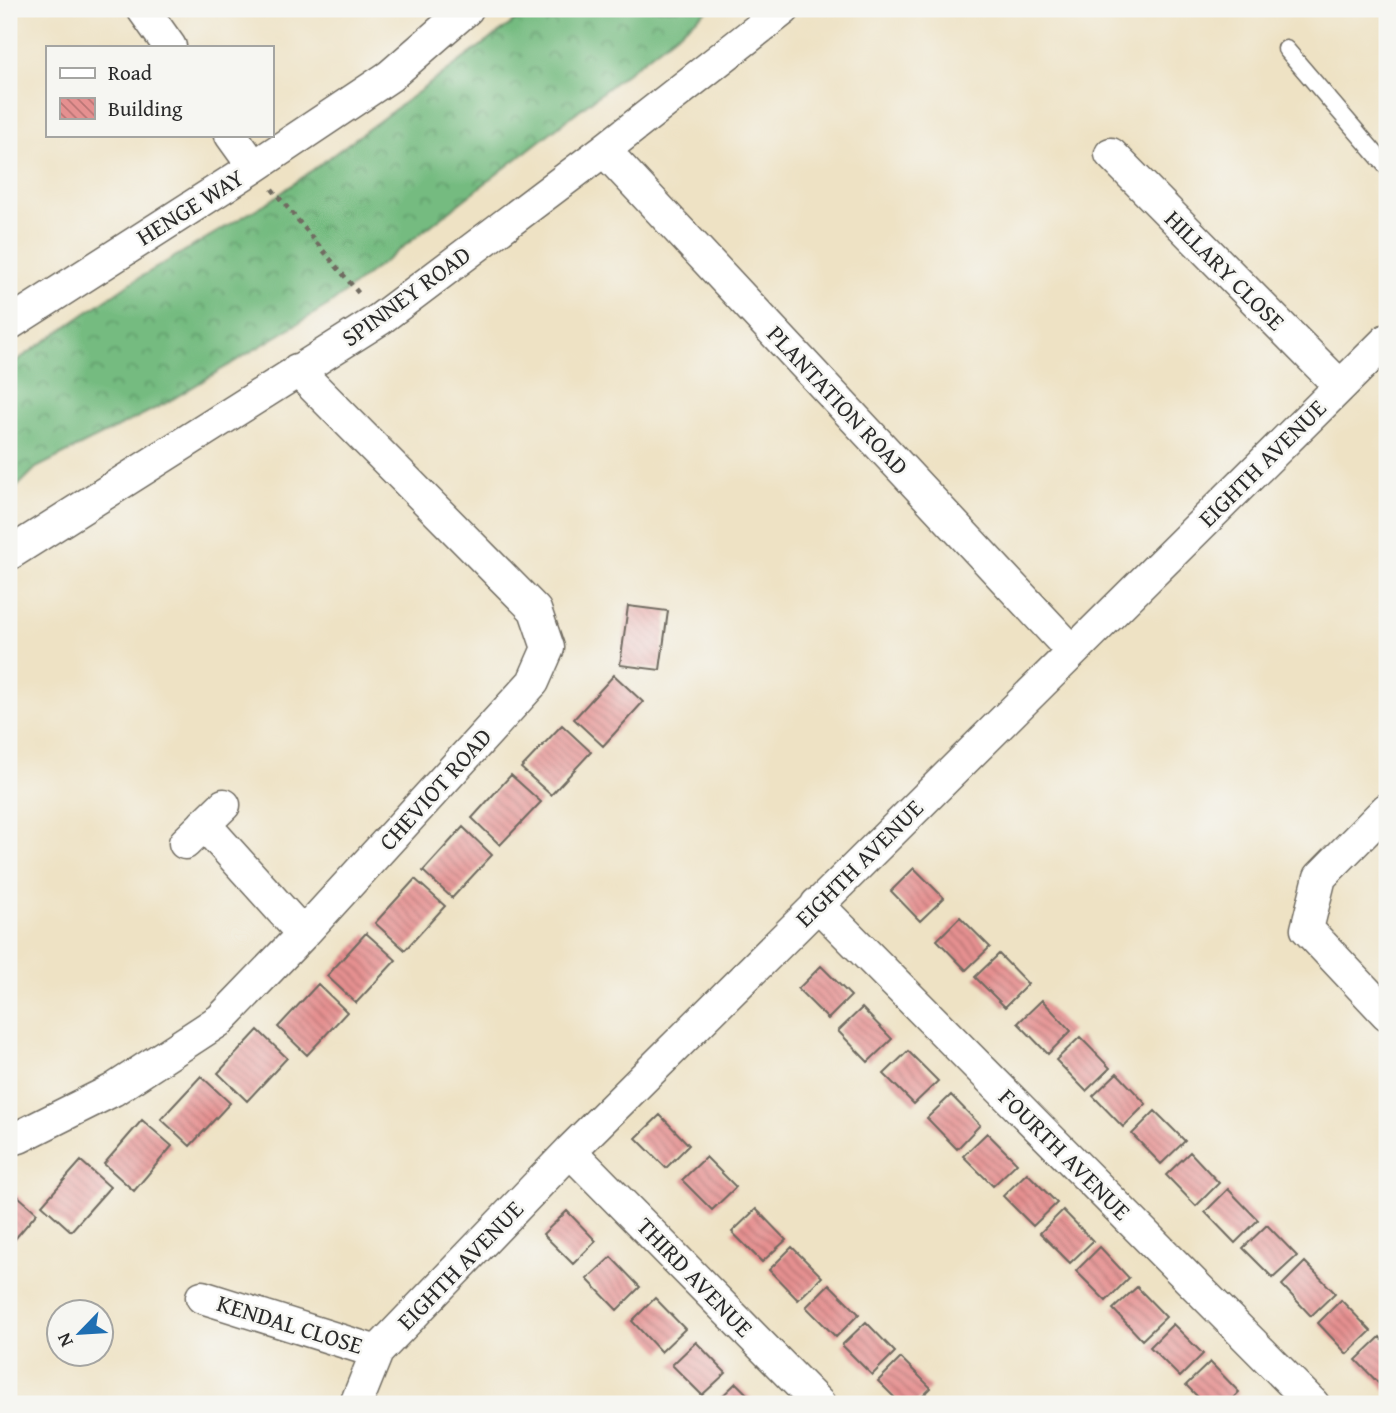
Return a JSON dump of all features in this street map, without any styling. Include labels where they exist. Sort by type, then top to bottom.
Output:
[{"type":"street","points":[[143,9],[169,46]]},
{"type":"street","name":"HENGE WAY","points":[[9,324],[390,76],[467,9]]},
{"type":"street","name":"SPINNEY ROAD","points":[[9,554],[380,318],[604,150],[784,9]]},
{"type":"street","points":[[232,136],[254,167]]},
{"type":"street","name":"PLANTATION ROAD","points":[[604,150],[1072,651]]},
{"type":"street","name":"HILLARY CLOSE","points":[[1111,154],[1340,386]]},
{"type":"street","name":"EIGHTH AVENUE","points":[[356,1404],[377,1352],[570,1151],[1387,340]]},
{"type":"street","name":"CHEVIOT ROAD","points":[[9,1140],[113,1090],[220,1020],[303,934],[533,682],[548,648],[535,610],[298,370]]},
{"type":"street","points":[[1387,809],[1320,877],[1307,929],[1387,1014]]},
{"type":"street","points":[[205,824],[303,934]]},
{"type":"street","name":"FOURTH AVENUE","points":[[817,904],[1313,1404]]},
{"type":"street","name":"THIRD AVENUE","points":[[570,1151],[819,1404]]},
{"type":"street","name":"KENDAL CLOSE","points":[[202,1297],[377,1352]]},
{"type":"lane","points":[[1286,49],[1387,167]]},
{"type":"path","points":[[254,167],[380,318]]},
{"type":"green space","points":[[531,9],[709,9],[330,304],[166,403],[36,468],[9,495],[9,366],[127,285],[273,199]]},
{"type":"building","points":[[628,606],[668,611],[660,670],[620,665]]},
{"type":"building","points":[[614,675],[643,702],[603,746],[574,719]]},
{"type":"building","points":[[562,725],[591,752],[551,795],[521,768]]},
{"type":"building","points":[[511,775],[541,802],[500,845],[472,818]]},
{"type":"building","points":[[463,827],[492,855],[452,898],[423,871]]},
{"type":"building","points":[[914,868],[944,898],[920,921],[891,891]]},
{"type":"building","points":[[415,879],[445,906],[405,950],[375,923]]},
{"type":"building","points":[[960,917],[990,947],[966,970],[937,940]]},
{"type":"building","points":[[366,933],[396,960],[356,1003],[327,976]]},
{"type":"building","points":[[999,954],[1028,984],[1005,1007],[975,977]]},
{"type":"building","points":[[821,966],[851,996],[828,1019],[798,989]]},
{"type":"building","points":[[318,984],[347,1012],[307,1055],[278,1027]]},
{"type":"building","points":[[1042,1000],[1071,1031],[1048,1054],[1018,1023]]},
{"type":"building","points":[[862,1008],[892,1039],[868,1062],[838,1031]]},
{"type":"building","points":[[258,1030],[287,1058],[247,1101],[218,1073]]},
{"type":"building","points":[[1080,1037],[1110,1068],[1086,1091],[1056,1060]]},
{"type":"building","points":[[908,1051],[938,1081],[914,1104],[884,1074]]},
{"type":"building","points":[[1117,1073],[1146,1104],[1123,1127],[1093,1096]]},
{"type":"building","points":[[201,1076],[230,1103],[190,1146],[161,1119]]},
{"type":"building","points":[[951,1095],[980,1125],[957,1149],[927,1118]]},
{"type":"building","points":[[1155,1111],[1185,1141],[1161,1164],[1132,1134]]},
{"type":"building","points":[[660,1115],[689,1145],[666,1168],[636,1138]]},
{"type":"building","points":[[142,1120],[172,1146],[134,1191],[104,1164]]},
{"type":"building","points":[[987,1133],[1017,1163],[993,1186],[963,1156]]},
{"type":"building","points":[[1190,1152],[1219,1183],[1196,1206],[1166,1175]]},
{"type":"building","points":[[706,1157],[736,1187],[712,1210],[682,1180]]},
{"type":"building","points":[[81,1161],[110,1187],[71,1231],[42,1205]]},
{"type":"building","points":[[1027,1173],[1057,1203],[1033,1226],[1003,1196]]},
{"type":"building","points":[[9,1188],[37,1213],[9,1246]]},
{"type":"building","points":[[1228,1189],[1258,1220],[1235,1243],[1205,1212]]},
{"type":"building","points":[[756,1209],[786,1240],[762,1262],[732,1232]]},
{"type":"building","points":[[1063,1210],[1093,1241],[1070,1263],[1040,1233]]},
{"type":"building","points":[[567,1211],[596,1241],[573,1264],[543,1234]]},
{"type":"building","points":[[1267,1225],[1297,1256],[1273,1278],[1243,1248]]},
{"type":"building","points":[[792,1247],[822,1277],[798,1300],[769,1270]]},
{"type":"building","points":[[1100,1247],[1129,1278],[1106,1301],[1076,1271]]},
{"type":"building","points":[[611,1257],[640,1287],[617,1310],[587,1279]]},
{"type":"building","points":[[1305,1262],[1335,1293],[1311,1316],[1282,1285]]},
{"type":"building","points":[[829,1284],[859,1314],[836,1337],[806,1307]]},
{"type":"building","points":[[1137,1287],[1166,1317],[1142,1340],[1113,1309]]},
{"type":"building","points":[[655,1298],[685,1329],[661,1352],[632,1321]]},
{"type":"building","points":[[1341,1300],[1371,1331],[1347,1354],[1318,1323]]},
{"type":"building","points":[[866,1322],[895,1352],[872,1375],[842,1345]]},
{"type":"building","points":[[1173,1324],[1203,1354],[1180,1377],[1150,1347]]},
{"type":"building","points":[[1380,1337],[1387,1345],[1386,1391],[1356,1360]]},
{"type":"building","points":[[696,1342],[726,1373],[702,1395],[672,1365]]},
{"type":"building","points":[[901,1358],[931,1388],[915,1404],[901,1404],[878,1381]]},
{"type":"building","points":[[1210,1362],[1239,1392],[1227,1404],[1205,1404],[1186,1385]]},
{"type":"building","points":[[736,1383],[757,1404],[714,1404]]}]
